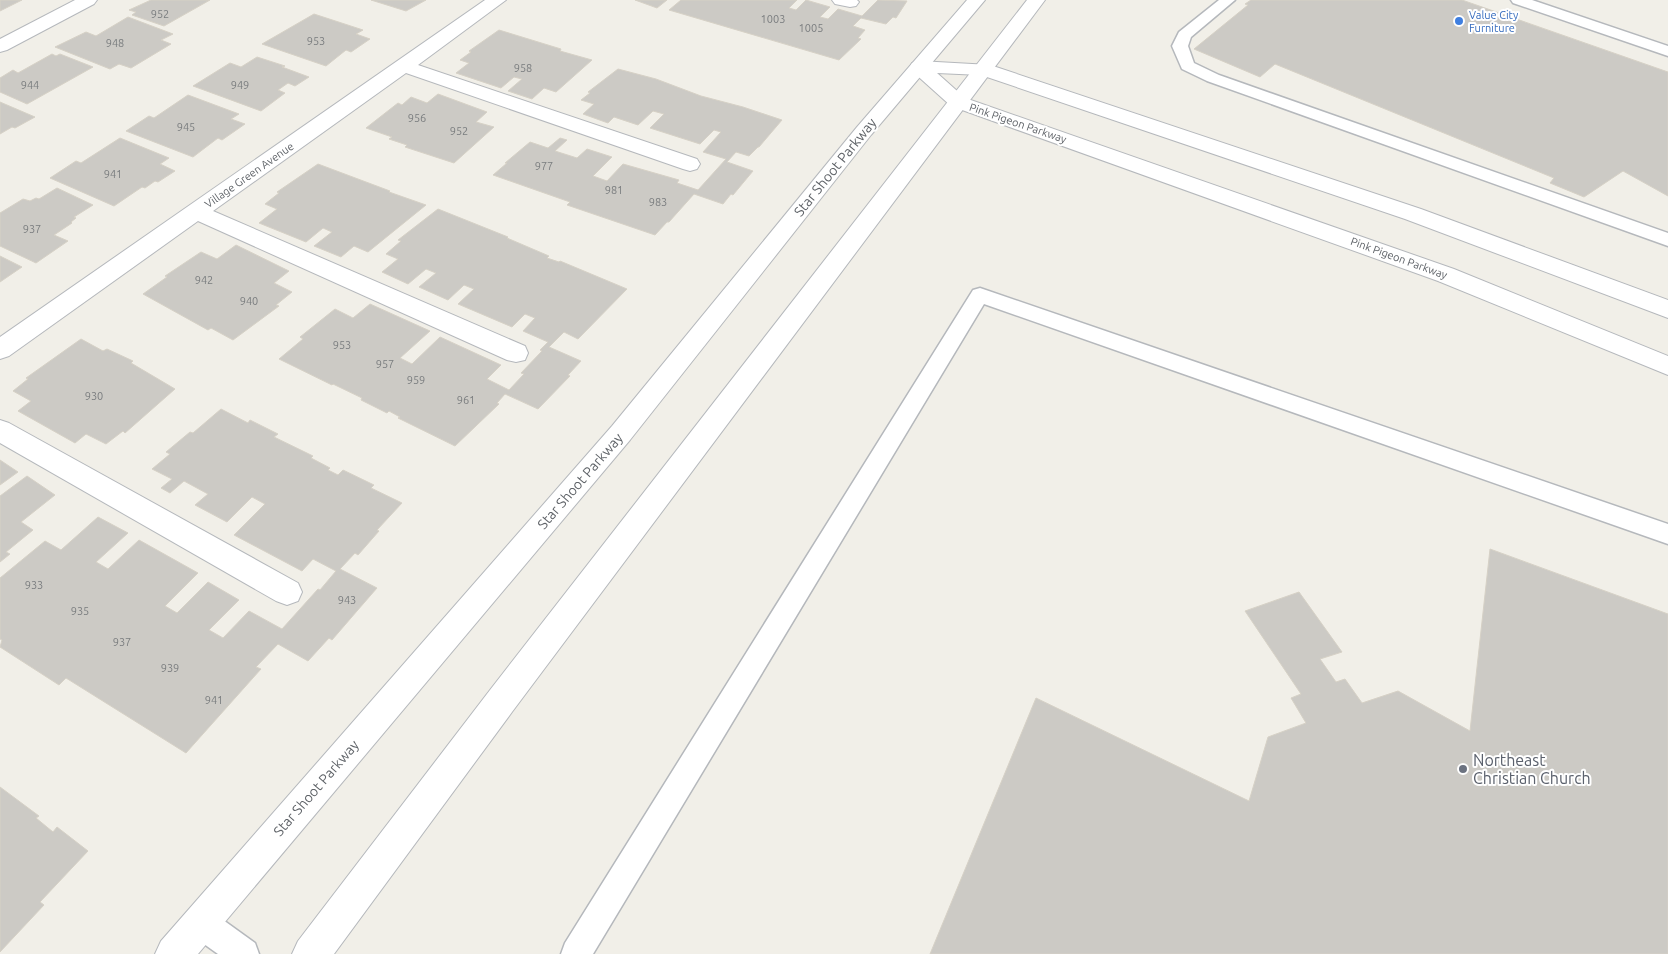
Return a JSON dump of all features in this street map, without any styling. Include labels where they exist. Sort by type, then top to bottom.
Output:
[{"type":"street","points":[[0,46],[88,0]]},
{"type":"street","name":"Village Green Avenue","points":[[0,350],[497,0]]},
{"type":"street","name":"Star Shoot Parkway","points":[[174,954],[621,433],[864,131],[976,0]]},
{"type":"street","points":[[311,954],[495,709],[1036,0]]},
{"type":"street","points":[[403,66],[690,164]]},
{"type":"street","points":[[919,68],[984,69],[1416,214],[1575,272],[1668,309]]},
{"type":"street","name":"Pink Pigeon Parkway","points":[[919,68],[958,102],[1446,275],[1668,366]]},
{"type":"street","points":[[197,212],[516,354]]},
{"type":"street","points":[[0,430],[287,592]]},
{"type":"lane","points":[[1228,0],[1184,34],[1180,46],[1187,66],[1213,78],[1668,240]]},
{"type":"lane","points":[[1518,0],[1668,51]]},
{"type":"lane","points":[[576,954],[980,295],[1668,534]]},
{"type":"lane","points":[[201,923],[244,954]]},
{"type":"building","points":[[0,0],[22,0],[0,11]]},
{"type":"building","points":[[151,0],[210,0],[164,26],[132,15],[136,12],[129,10]]},
{"type":"building","points":[[371,0],[426,0],[406,11]]},
{"type":"building","points":[[635,0],[667,0],[657,8]]},
{"type":"building","points":[[681,0],[797,0],[789,8],[796,10],[806,0],[830,7],[820,17],[828,19],[838,9],[862,16],[878,0],[907,1],[896,18],[893,17],[886,24],[861,18],[853,26],[865,30],[858,38],[861,39],[839,60],[669,10]]},
{"type":"building","points":[[1251,0],[1462,0],[1668,72],[1668,196],[1623,171],[1584,197],[1550,183],[1554,178],[1275,64],[1260,77],[1194,49],[1248,5],[1245,4]]},
{"type":"building","points":[[314,14],[363,30],[356,34],[370,39],[351,52],[346,50],[326,66],[262,44]]},
{"type":"building","points":[[128,17],[173,34],[161,40],[171,44],[131,68],[119,64],[110,69],[55,47],[86,32],[96,36]]},
{"type":"building","points":[[499,30],[592,60],[556,92],[544,88],[532,99],[508,91],[522,79],[514,77],[501,88],[456,73],[469,63],[460,60],[471,52],[469,51]]},
{"type":"building","points":[[52,54],[56,56],[60,54],[93,67],[27,104],[0,92],[0,78],[13,70],[18,73]]},
{"type":"building","points":[[257,57],[285,66],[282,67],[309,77],[295,86],[288,83],[278,90],[285,93],[261,111],[193,86],[230,63],[241,67]]},
{"type":"building","points":[[618,69],[656,79],[701,96],[782,120],[749,156],[736,152],[727,162],[753,171],[733,195],[731,194],[723,204],[694,194],[655,235],[567,205],[570,202],[493,175],[530,142],[548,148],[560,138],[567,140],[555,151],[577,158],[587,149],[612,157],[593,176],[607,181],[623,164],[679,180],[677,183],[698,190],[726,159],[703,152],[721,132],[714,130],[700,144],[650,128],[664,114],[653,111],[638,125],[614,117],[608,123],[583,114],[594,104],[581,100],[590,93],[588,92]]},
{"type":"building","points":[[438,94],[487,112],[476,122],[494,127],[454,163],[405,147],[407,145],[389,139],[392,137],[366,128],[398,103],[402,105],[411,97],[427,103]]},
{"type":"building","points":[[188,95],[239,114],[231,119],[245,124],[222,140],[218,138],[193,157],[126,131],[149,116],[154,118]]},
{"type":"building","points":[[0,102],[35,117],[0,134]]},
{"type":"building","points":[[120,138],[169,158],[160,164],[175,171],[158,182],[155,181],[145,188],[142,187],[114,206],[50,178],[76,161],[81,163]]},
{"type":"building","points":[[318,164],[426,205],[368,252],[354,246],[341,257],[314,246],[332,232],[323,228],[306,242],[259,223],[277,209],[265,204],[279,193],[277,192]]},
{"type":"building","points":[[57,188],[93,205],[74,217],[76,218],[72,223],[54,235],[68,241],[36,263],[0,246],[0,213],[23,199],[30,201],[36,198],[39,199]]},
{"type":"building","points":[[438,209],[508,237],[549,256],[547,258],[560,261],[627,289],[578,339],[564,332],[549,347],[581,361],[568,375],[570,376],[538,409],[505,394],[497,403],[499,404],[455,446],[398,418],[400,417],[389,411],[387,413],[361,400],[362,398],[279,359],[303,339],[300,337],[335,309],[353,318],[370,304],[430,331],[400,358],[412,364],[440,337],[501,365],[487,379],[509,390],[524,374],[521,373],[548,342],[523,331],[535,318],[525,314],[512,327],[458,304],[474,289],[464,285],[448,300],[419,287],[436,273],[426,269],[408,284],[382,272],[398,259],[386,254],[401,241],[398,240]]},
{"type":"building","points":[[236,245],[289,271],[274,283],[292,292],[276,305],[279,306],[233,340],[211,328],[208,330],[143,294],[167,277],[165,276],[201,252],[217,259]]},
{"type":"building","points":[[0,256],[22,267],[0,282]]},
{"type":"building","points":[[81,339],[103,351],[107,349],[133,361],[131,363],[175,389],[125,433],[123,431],[106,444],[86,434],[75,443],[18,411],[31,401],[13,391],[28,379],[26,378]]},
{"type":"building","points":[[221,409],[248,423],[250,420],[278,434],[274,437],[313,456],[311,458],[330,468],[328,470],[338,475],[343,470],[374,485],[371,488],[402,503],[377,530],[379,531],[358,555],[355,553],[340,569],[377,588],[332,640],[329,638],[308,661],[278,644],[256,667],[261,669],[186,753],[66,678],[59,685],[0,647],[2,640],[0,639],[0,578],[45,541],[61,550],[98,517],[128,533],[96,562],[108,569],[139,540],[198,573],[165,606],[177,613],[208,582],[239,600],[209,630],[223,638],[249,611],[282,629],[336,571],[313,559],[302,571],[234,535],[265,504],[252,497],[227,522],[195,505],[208,494],[184,481],[170,493],[161,488],[172,479],[152,469],[170,454],[166,452],[190,432],[193,433]]},
{"type":"building","points":[[0,460],[18,472],[0,485]]},
{"type":"building","points":[[27,476],[55,495],[21,522],[33,530],[6,552],[10,554],[0,562],[0,496]]},
{"type":"building","name":"Northeast Christian Church","points":[[1490,549],[1668,614],[1668,954],[930,954],[1036,698],[1249,801],[1268,737],[1306,723],[1291,698],[1301,694],[1245,611],[1299,592],[1342,652],[1320,659],[1336,682],[1345,679],[1362,703],[1398,691],[1470,731]]},
{"type":"building","points":[[0,787],[39,816],[36,818],[53,832],[57,827],[88,851],[40,902],[44,905],[0,952]]},
{"type":"place","name":"Value City Furniture","points":[[1459,21]]},
{"type":"place","name":"Northeast Christian Church","points":[[1463,769]]}]
